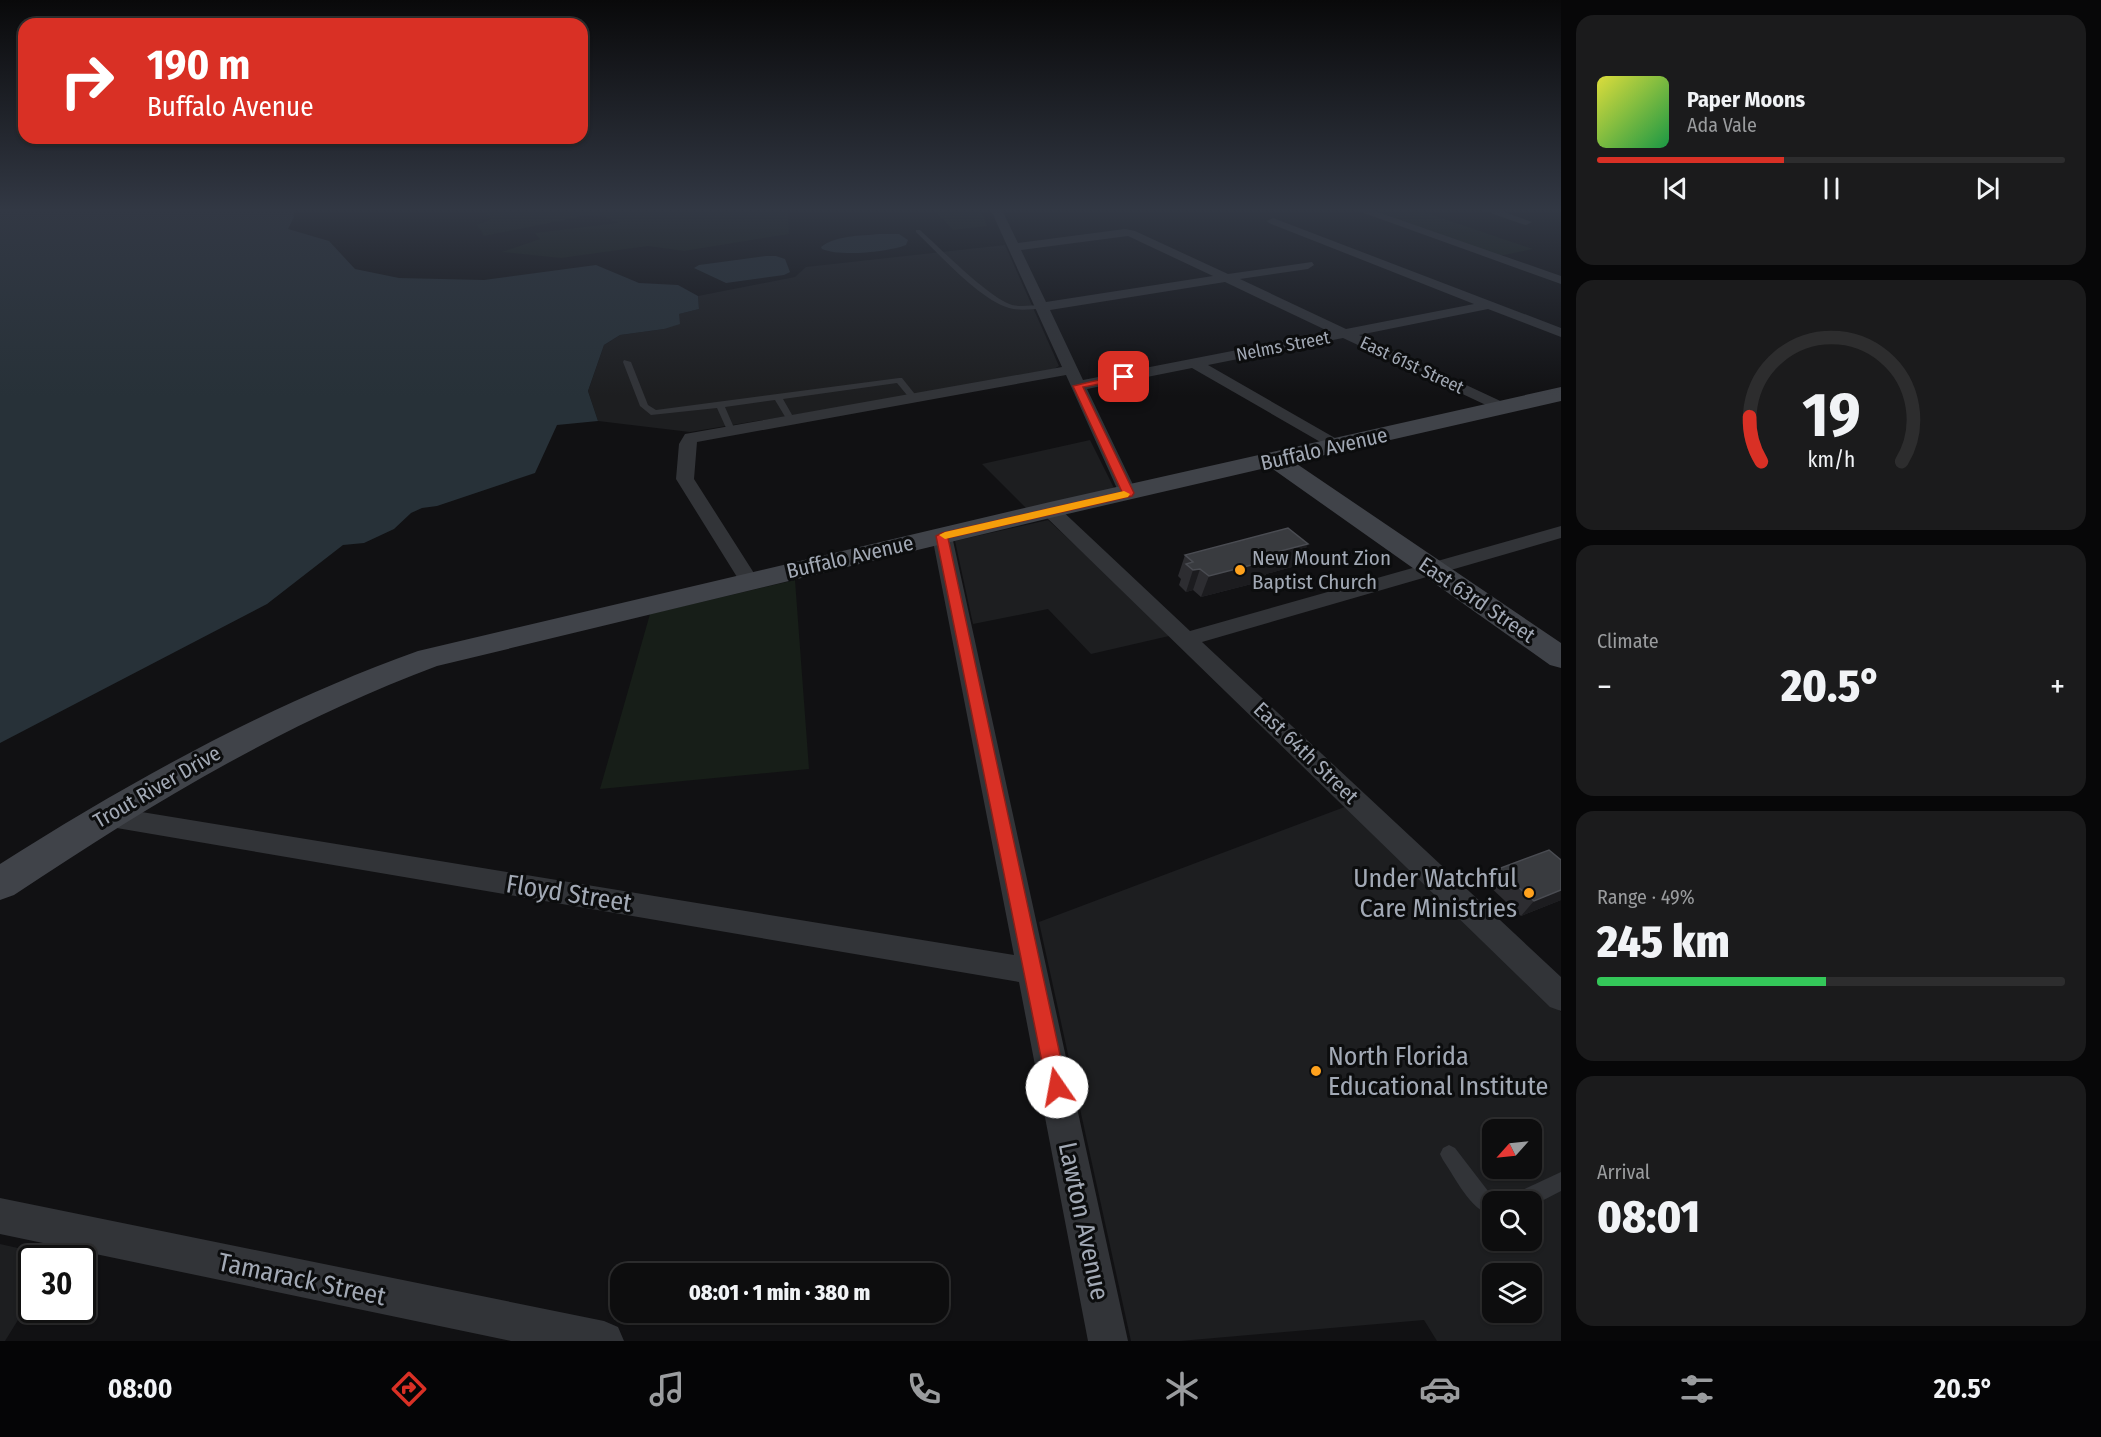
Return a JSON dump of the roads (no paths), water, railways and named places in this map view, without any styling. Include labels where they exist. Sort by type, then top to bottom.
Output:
[{"type":"street","points":[[1025,271],[1128,493]]},
{"type":"street","name":"East 61st Street","points":[[1206,271],[1503,408]]},
{"type":"street","points":[[1041,307],[1271,271]]},
{"type":"street","points":[[1400,271],[1561,333]]},
{"type":"street","points":[[1534,271],[1561,280]]},
{"type":"street","name":"Nelms Street","points":[[1077,386],[1489,305]]},
{"type":"street","points":[[1194,363],[1336,446]]},
{"type":"street","points":[[749,581],[685,479],[687,444],[691,438],[1069,370]]},
{"type":"street","name":"Buffalo Avenue","points":[[320,700],[429,658],[1050,510],[1560,395]]},
{"type":"street","name":"East 63rd Street","points":[[1275,460],[1561,658]]},
{"type":"street","name":"East 64th Street","points":[[1050,510],[1561,997]]},
{"type":"street","points":[[1186,639],[1561,532]]},
{"type":"street","name":"Lawton Avenue","points":[[942,536],[1108,1341]]},
{"type":"street","name":"Trout River Drive","points":[[0,885],[105,816],[246,736],[320,700]]},
{"type":"street","name":"Floyd Street","points":[[105,816],[1033,971]]},
{"type":"street","name":"Tamarack Street","points":[[0,1216],[604,1341]]},
{"type":"lane","points":[[961,271],[1011,307],[1041,307]]},
{"type":"lane","points":[[627,362],[644,406],[654,413],[899,380],[914,398]]},
{"type":"lane","points":[[778,397],[786,421]]},
{"type":"lane","points":[[720,405],[731,430]]},
{"type":"lane","points":[[1449,1154],[1482,1199]]},
{"type":"lane","points":[[1541,1191],[1561,1181]]},
{"type":"place","name":"New Mount Zion Baptist Church","points":[[1240,570]]},
{"type":"place","name":"Under Watchful Care Ministries","points":[[1529,893]]},
{"type":"place","name":"North Florida Educational Institute","points":[[1316,1071]]}]
